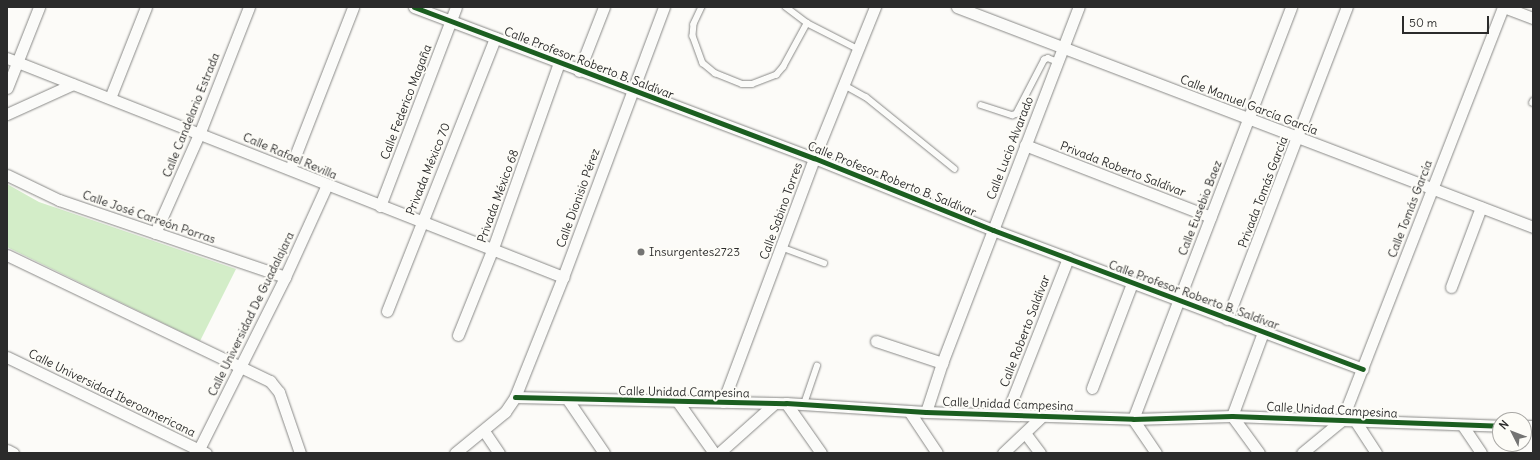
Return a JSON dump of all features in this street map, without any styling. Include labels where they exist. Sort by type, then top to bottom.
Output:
[{"type":"street","points":[[7,88],[12,60],[39,7]]},
{"type":"street","points":[[110,98],[146,7]]},
{"type":"street","name":"Calle Candelario Estrada","points":[[156,233],[200,132],[248,7]]},
{"type":"street","points":[[290,169],[353,7]]},
{"type":"street","name":"Calle Profesor Roberto B. Saldívar","points":[[414,7],[451,20],[579,71],[814,158],[993,230],[1363,369]]},
{"type":"street","name":"Calle Federico Magaña","points":[[380,206],[456,7]]},
{"type":"street","points":[[579,71],[604,7]]},
{"type":"street","name":"Calle Dionisio Pérez","points":[[516,397],[563,278],[631,90],[664,7]]},
{"type":"street","name":"Calle Sabino Torres","points":[[723,402],[814,158],[875,7]]},
{"type":"street","name":"Calle Manuel García García","points":[[957,7],[1533,226]]},
{"type":"street","name":"Calle Lucio Alvarado","points":[[926,412],[942,363],[1079,7]]},
{"type":"street","name":"Calle Eusebio Baez","points":[[1133,419],[1291,7]]},
{"type":"street","name":"Privada Tomás García","points":[[1227,319],[1347,7]]},
{"type":"street","points":[[1503,7],[1533,18]]},
{"type":"street","name":"Calle Tomás García","points":[[1342,420],[1503,7]]},
{"type":"street","name":"Privada México 70","points":[[387,311],[495,38]]},
{"type":"street","name":"Calle Rafael Revilla","points":[[12,60],[200,132],[327,185],[380,206],[422,220],[563,278]]},
{"type":"street","name":"Privada México 68","points":[[458,335],[493,248],[559,63]]},
{"type":"street","points":[[7,114],[73,84]]},
{"type":"street","name":"Privada Roberto Saldívar","points":[[1025,146],[1211,217]]},
{"type":"street","name":"Calle José Carreón Porras","points":[[7,175],[48,196],[285,277]]},
{"type":"street","name":"Calle Universidad De Guadalajara","points":[[201,452],[285,277],[327,185]]},
{"type":"street","points":[[1451,287],[1481,206]]},
{"type":"street","points":[[7,254],[263,376],[275,386],[300,453]]},
{"type":"street","name":"Calle Roberto Saldívar","points":[[1007,413],[1068,258]]},
{"type":"street","points":[[1092,388],[1132,283]]},
{"type":"street","points":[[1259,453],[1232,416],[1263,332]]},
{"type":"street","points":[[876,341],[942,363]]},
{"type":"street","name":"Calle Universidad Iberoamericana","points":[[7,357],[201,452]]},
{"type":"street","points":[[455,453],[484,431],[509,408],[516,397]]},
{"type":"street","name":"Calle Unidad Campesina","points":[[516,397],[568,400],[775,402],[926,412],[1007,413],[1133,419],[1232,416],[1342,420],[1356,422],[1492,426]]},
{"type":"street","points":[[568,400],[604,453]]},
{"type":"street","points":[[678,402],[714,453]]},
{"type":"street","points":[[719,453],[775,402]]},
{"type":"street","points":[[786,403],[821,453]]},
{"type":"street","points":[[909,411],[937,453]]},
{"type":"street","points":[[1003,453],[1043,415]]},
{"type":"street","points":[[1133,419],[1156,453]]},
{"type":"street","points":[[1302,453],[1342,420]]},
{"type":"street","points":[[1356,422],[1376,453]]},
{"type":"street","points":[[1463,426],[1481,453]]},
{"type":"street","points":[[484,431],[499,453]]},
{"type":"street","points":[[1025,433],[1040,453]]},
{"type":"street","points":[[7,450],[13,453]]},
{"type":"lane","points":[[702,7],[694,24],[693,36],[703,63],[715,73],[742,84],[758,82],[776,74],[783,67],[807,23]]},
{"type":"lane","points":[[786,7],[807,23],[858,49]]},
{"type":"lane","points":[[981,105],[1012,115],[1016,114],[1044,60],[1048,58],[1058,62]]},
{"type":"lane","points":[[844,85],[866,97],[955,169]]},
{"type":"lane","points":[[781,247],[824,263]]},
{"type":"lane","points":[[804,404],[817,366]]},
{"type":"green space","points":[[7,184],[39,202],[236,269],[200,341],[7,247]]},
{"type":"cycle path","points":[[414,7],[814,158],[993,230],[1363,369]]},
{"type":"cycle path","points":[[515,397],[786,403],[926,412],[1133,419],[1232,416],[1492,426]]},
{"type":"place","name":"Insurgentes2723","points":[[641,252]]}]
